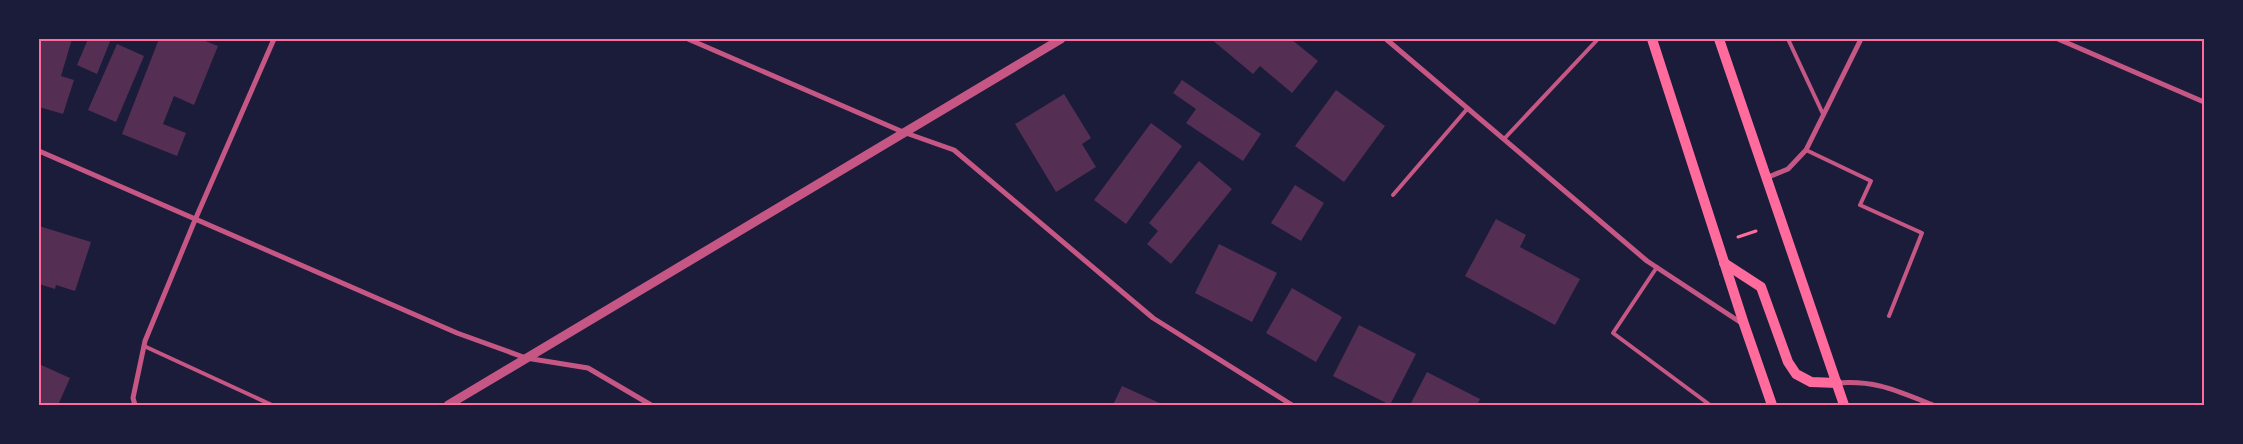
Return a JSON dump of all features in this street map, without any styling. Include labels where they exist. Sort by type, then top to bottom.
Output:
[{"type":"main road","points":[[1652,39],[1772,405]]},
{"type":"main road","points":[[1718,39],[1844,405]]},
{"type":"main road","points":[[1724,263],[1761,287],[1788,362],[1796,374],[1812,382],[1837,383]]},
{"type":"street","points":[[135,405],[133,398],[144,346],[195,220],[274,39]]},
{"type":"street","points":[[688,39],[903,132],[954,150],[1153,318],[1292,405]]},
{"type":"street","points":[[448,405],[1061,39]]},
{"type":"street","points":[[1386,39],[1657,267],[1744,324]]},
{"type":"street","points":[[1766,178],[1788,170],[1806,150],[1861,39]]},
{"type":"street","points":[[2058,39],[2204,102]]},
{"type":"street","points":[[39,151],[457,333],[526,358],[588,368],[651,405]]},
{"type":"street","points":[[1837,383],[1861,382],[1886,386],[1933,405]]},
{"type":"lane","points":[[1504,139],[1598,39]]},
{"type":"lane","points":[[1788,39],[1823,114]]},
{"type":"lane","points":[[1393,195],[1468,108]]},
{"type":"lane","points":[[1806,150],[1871,181],[1860,205],[1922,233],[1888,316]]},
{"type":"lane","points":[[1657,267],[1613,333],[1710,405]]},
{"type":"lane","points":[[144,346],[272,405]]},
{"type":"path","points":[[1738,236],[1756,231]]},
{"type":"building","points":[[41,39],[72,39],[61,76],[74,80],[63,114],[39,107],[39,45]]},
{"type":"building","points":[[88,39],[111,39],[97,74],[77,65]]},
{"type":"building","points":[[159,39],[200,39],[218,46],[194,105],[174,96],[163,124],[186,133],[177,156],[122,134]]},
{"type":"building","points":[[1211,39],[1291,39],[1318,61],[1292,93],[1260,66],[1253,74]]},
{"type":"building","points":[[117,44],[144,56],[116,122],[88,110]]},
{"type":"building","points":[[1182,80],[1261,134],[1243,161],[1186,123],[1196,109],[1173,93]]},
{"type":"building","points":[[1336,90],[1385,126],[1344,182],[1295,146]]},
{"type":"building","points":[[1064,94],[1091,138],[1082,144],[1096,167],[1056,192],[1015,124]]},
{"type":"building","points":[[1151,123],[1182,146],[1126,224],[1094,200]]},
{"type":"building","points":[[1199,161],[1232,189],[1171,264],[1147,244],[1158,231],[1149,223]]},
{"type":"building","points":[[1295,185],[1324,203],[1301,241],[1271,223]]},
{"type":"building","points":[[1496,219],[1526,235],[1520,247],[1580,279],[1555,325],[1465,276]]},
{"type":"building","points":[[39,226],[91,242],[75,291],[56,285],[55,289],[39,284]]},
{"type":"building","points":[[1219,244],[1277,273],[1252,322],[1195,293]]},
{"type":"building","points":[[1292,288],[1342,317],[1316,362],[1266,333]]},
{"type":"building","points":[[1359,325],[1416,354],[1390,405],[1333,376]]},
{"type":"building","points":[[39,364],[70,378],[58,405],[39,405]]},
{"type":"building","points":[[1427,372],[1480,399],[1477,405],[1410,405]]},
{"type":"building","points":[[1122,386],[1164,405],[1113,405]]}]
